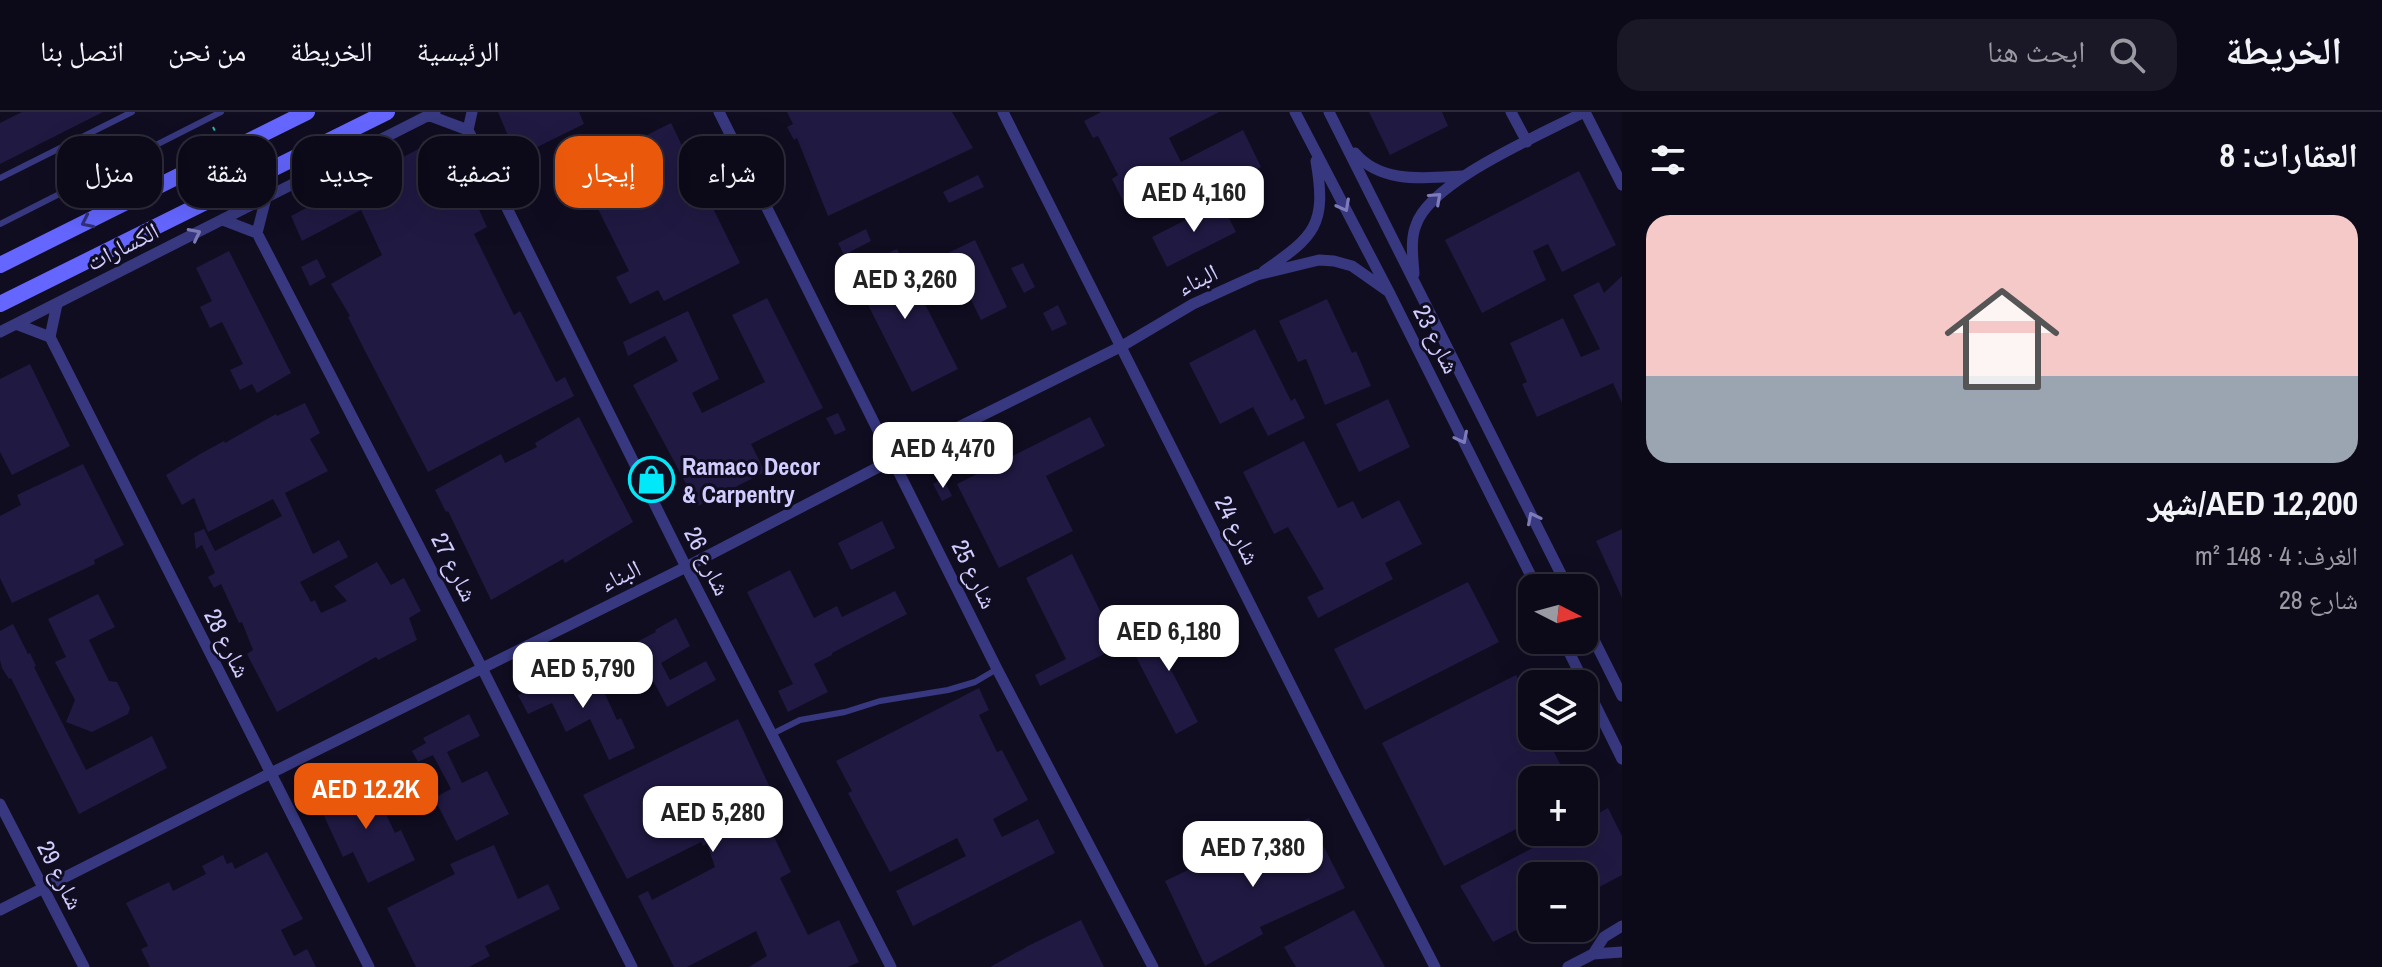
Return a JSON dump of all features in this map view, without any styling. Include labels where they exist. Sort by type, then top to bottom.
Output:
[{"type":"street","points":[[0,265],[307,112]]},
{"type":"street","points":[[0,304],[387,112]]},
{"type":"street","points":[[432,114],[468,130],[472,112]]},
{"type":"street","name":"شارع 25","points":[[719,112],[997,669],[1153,967]]},
{"type":"street","name":"شارع 24","points":[[1003,112],[1435,967]]},
{"type":"street","name":"شارع 23","points":[[1295,112],[1530,574]]},
{"type":"street","name":"شارع 23","points":[[1329,112],[1561,574]]},
{"type":"street","points":[[1511,112],[1527,142]]},
{"type":"street","points":[[1414,281],[1412,241],[1416,223],[1432,201],[1462,176],[1584,112],[1622,185]]},
{"type":"street","name":"الكسارات","points":[[276,193],[432,114]]},
{"type":"street","name":"شارع 26","points":[[468,130],[686,567],[891,967]]},
{"type":"street","points":[[1343,138],[1365,165],[1382,172],[1415,178],[1462,176]]},
{"type":"street","name":"البناء","points":[[0,910],[686,567],[1122,346],[1193,304],[1257,275],[1292,252],[1315,227],[1321,204],[1315,153]]},
{"type":"street","name":"الكسارات","points":[[0,332],[246,208]]},
{"type":"street","points":[[223,220],[257,233],[263,208]]},
{"type":"street","name":"شارع 27","points":[[257,233],[482,668],[632,967]]},
{"type":"street","name":"البناء","points":[[1257,275],[1319,260],[1334,261],[1352,266],[1389,292]]},
{"type":"street","points":[[16,324],[50,337],[57,304]]},
{"type":"street","name":"شارع 28","points":[[50,337],[369,967]]},
{"type":"street","points":[[1598,648],[1622,696]]},
{"type":"street","points":[[1570,654],[1622,759]]},
{"type":"street","name":"شارع 29","points":[[0,804],[84,967]]},
{"type":"street","points":[[1593,954],[1604,937],[1622,926]]},
{"type":"street","points":[[1568,967],[1593,954],[1621,953]]},
{"type":"lane","points":[[0,178],[132,112]]},
{"type":"lane","points":[[0,224],[221,112]]},
{"type":"lane","points":[[772,734],[800,720],[845,712],[880,701],[948,690],[975,682],[997,669]]},
{"type":"building","points":[[22,112],[103,112],[0,164],[0,123]]},
{"type":"building","points":[[498,112],[579,112],[584,124],[539,146],[539,136],[508,136]]},
{"type":"building","points":[[787,112],[952,112],[973,148],[828,216],[797,138],[794,140],[787,127],[793,124]]},
{"type":"building","points":[[1101,112],[1219,112],[1169,138],[1181,162],[1243,130],[1261,167],[1216,190],[1204,167],[1126,207],[1112,179],[1118,175],[1098,136],[1093,138],[1084,121]]},
{"type":"building","points":[[1369,112],[1442,112],[1448,126],[1390,155]]},
{"type":"building","points":[[671,123],[679,139],[679,208],[713,208],[740,263],[664,301],[658,290],[630,304],[616,277],[629,271],[598,208],[663,208],[663,136],[645,136]]},
{"type":"building","points":[[418,149],[418,208],[478,208],[487,227],[474,234],[514,315],[520,311],[556,382],[565,377],[574,396],[428,472],[331,284],[382,255],[361,210],[302,241],[291,216],[306,208],[402,208],[402,158]]},
{"type":"building","points":[[1579,171],[1616,245],[1562,272],[1548,244],[1533,251],[1546,280],[1482,313],[1445,240]]},
{"type":"building","points":[[978,175],[984,187],[949,203],[943,192]]},
{"type":"building","points":[[1221,202],[1236,232],[1167,267],[1152,237]]},
{"type":"building","points":[[866,229],[871,241],[844,255],[838,243]]},
{"type":"building","points":[[975,240],[1007,307],[981,320],[948,253]]},
{"type":"building","points":[[897,249],[958,369],[912,392],[857,283],[863,280],[858,270]]},
{"type":"building","points":[[229,251],[291,373],[257,393],[252,384],[240,390],[230,370],[243,364],[222,322],[210,328],[200,307],[212,301],[196,268]]},
{"type":"building","points":[[317,259],[326,277],[310,286],[301,267]]},
{"type":"building","points":[[1023,263],[1035,287],[1024,293],[1011,268]]},
{"type":"building","points":[[1622,276],[1622,403],[1613,383],[1537,417],[1522,384],[1527,382],[1510,343],[1563,318],[1581,357],[1600,349],[1573,295],[1599,282],[1604,293]]},
{"type":"building","points":[[767,298],[823,408],[751,444],[765,472],[698,506],[633,385],[678,361],[665,336],[628,356],[623,342],[688,311],[719,379],[692,393],[702,413],[765,382],[732,315]]},
{"type":"building","points":[[1327,299],[1352,353],[1356,351],[1371,386],[1325,405],[1306,359],[1298,362],[1279,321]]},
{"type":"building","points":[[1058,305],[1067,324],[1052,331],[1043,313]]},
{"type":"building","points":[[1255,329],[1291,401],[1295,398],[1305,418],[1268,436],[1253,407],[1220,424],[1189,363]]},
{"type":"building","points":[[30,364],[70,446],[12,475],[0,452],[0,379]]},
{"type":"building","points":[[1388,399],[1410,447],[1359,472],[1336,424]]},
{"type":"building","points":[[305,403],[320,433],[310,439],[328,471],[285,493],[313,554],[339,540],[348,557],[300,582],[311,602],[315,600],[321,613],[347,601],[334,586],[377,562],[391,585],[404,578],[421,611],[409,618],[417,640],[378,660],[376,657],[277,712],[247,654],[253,650],[242,622],[239,623],[221,584],[214,588],[208,577],[215,573],[202,545],[196,549],[194,533],[204,529],[215,551],[282,516],[273,499],[208,532],[194,498],[182,505],[166,475],[276,414]]},
{"type":"building","points":[[838,413],[846,430],[835,435],[826,418]]},
{"type":"building","points":[[579,417],[633,522],[565,563],[563,559],[491,600],[435,490],[501,454],[505,463],[537,447],[535,443]]},
{"type":"building","points":[[1090,417],[1105,446],[1046,476],[1073,531],[999,568],[957,484]]},
{"type":"building","points":[[1304,441],[1338,508],[1353,501],[1362,519],[1399,500],[1422,544],[1385,563],[1393,579],[1318,618],[1307,597],[1324,589],[1288,527],[1274,534],[1243,472]]},
{"type":"building","points":[[83,464],[124,545],[94,560],[95,564],[12,603],[0,578],[0,516],[21,505],[17,495]]},
{"type":"building","points":[[943,478],[952,496],[942,501],[933,484]]},
{"type":"building","points":[[882,521],[895,548],[851,570],[838,543]]},
{"type":"building","points":[[1622,529],[1622,598],[1596,541]]},
{"type":"building","points":[[1072,554],[1118,647],[1040,686],[1035,675],[1066,659],[1026,578]]},
{"type":"building","points":[[790,570],[814,618],[837,606],[842,617],[895,591],[907,614],[814,664],[828,692],[788,712],[778,691],[793,684],[747,592]]},
{"type":"building","points":[[1468,582],[1499,642],[1365,710],[1334,649]]},
{"type":"building","points":[[98,594],[115,627],[89,640],[109,681],[117,682],[130,708],[128,714],[92,732],[66,722],[75,700],[55,662],[66,657],[48,619]]},
{"type":"building","points":[[676,618],[690,646],[661,663],[670,680],[706,661],[716,680],[667,707],[648,671],[635,678],[619,651]]},
{"type":"building","points":[[1189,621],[1199,641],[1190,646],[1192,649],[1167,662],[1198,722],[1176,734],[1133,651]]},
{"type":"building","points":[[13,624],[86,770],[152,736],[167,768],[79,814],[11,678],[2,668],[0,631]]},
{"type":"building","points":[[592,666],[617,720],[621,718],[635,748],[609,760],[590,719],[566,732],[552,703],[528,714],[518,695],[537,686],[541,693]]},
{"type":"building","points":[[1516,675],[1518,750],[1553,750],[1561,766],[1518,766],[1518,828],[1444,866],[1382,743]]},
{"type":"building","points":[[979,688],[989,710],[979,715],[997,752],[1002,750],[1028,800],[993,819],[1002,837],[1038,819],[1055,853],[913,926],[896,891],[966,856],[957,838],[890,872],[848,793],[852,791],[836,761]]},
{"type":"building","points":[[469,714],[480,736],[447,752],[462,783],[487,771],[509,814],[456,841],[434,798],[451,789],[433,755],[418,762],[412,751],[426,743],[423,738]]},
{"type":"building","points":[[738,719],[780,809],[764,816],[791,872],[780,878],[808,935],[839,920],[859,962],[848,967],[749,967],[767,956],[756,931],[687,967],[674,967],[638,896],[648,891],[652,900],[715,867],[707,844],[703,846],[701,842],[627,879],[583,795]]},
{"type":"building","points":[[365,780],[371,793],[375,791],[395,833],[401,830],[415,860],[368,883],[353,852],[343,857],[318,803]]},
{"type":"building","points":[[1608,808],[1622,836],[1622,875],[1598,888],[1598,862],[1518,862],[1518,929],[1493,942],[1460,886],[1536,846],[1598,846],[1598,813]]},
{"type":"building","points":[[1309,818],[1345,888],[1260,927],[1263,934],[1205,966],[1165,881]]},
{"type":"building","points":[[494,845],[518,899],[548,884],[560,909],[485,946],[490,956],[469,967],[416,967],[387,908],[455,874],[450,864]]},
{"type":"building","points":[[267,852],[303,919],[281,930],[294,956],[307,949],[316,967],[150,967],[141,949],[148,946],[126,903],[169,882],[173,891],[206,874],[202,866],[223,855],[227,864],[232,862],[235,869]]},
{"type":"building","points":[[1354,910],[1385,967],[1296,967],[1284,947]]},
{"type":"building","points":[[1081,920],[1104,967],[990,967],[1028,946]]},
{"type":"place","name":"Ramaco Decor & Carpentry","points":[[651,480]]}]
